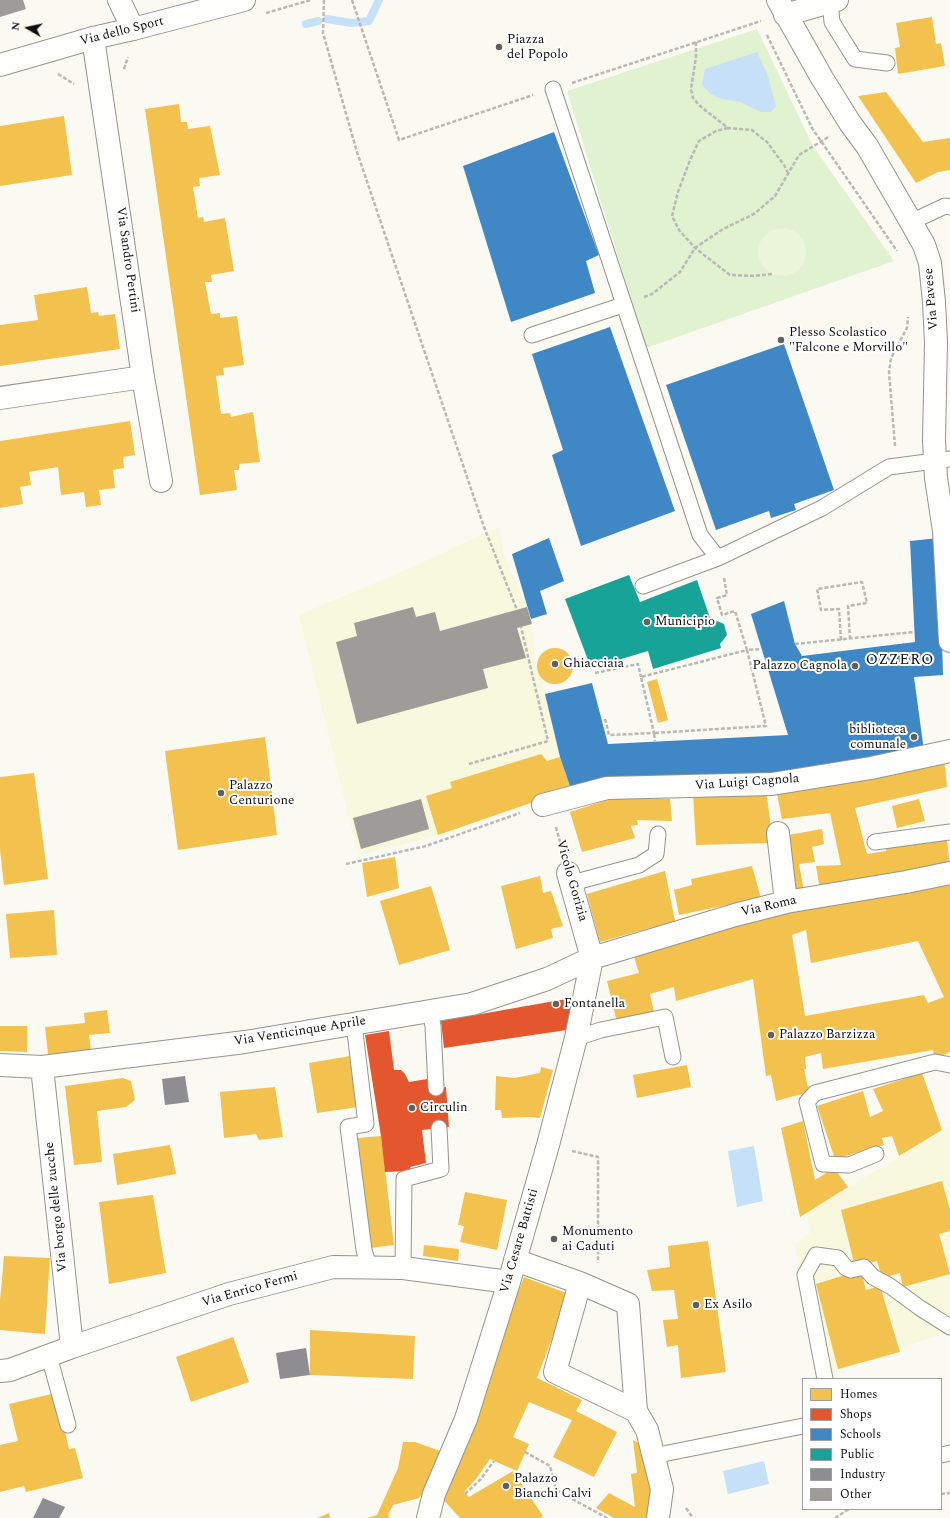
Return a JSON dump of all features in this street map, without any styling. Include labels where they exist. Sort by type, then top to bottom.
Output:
[{"type":"street","points":[[119,0],[133,29]]},
{"type":"street","name":"Via dello Sport","points":[[0,65],[93,38],[244,0]]},
{"type":"street","points":[[782,8],[833,1]]},
{"type":"street","name":"Via Pavese","points":[[782,8],[822,78],[850,123],[867,146],[911,222],[924,245],[930,264],[936,343],[934,440],[943,460],[936,478],[944,531],[950,641]]},
{"type":"street","name":"Via Sandro Pertini","points":[[93,38],[161,481]]},
{"type":"street","points":[[0,398],[144,377]]},
{"type":"street","name":"Via Luigi Cagnola","points":[[546,805],[607,788],[772,784],[871,768],[950,751]]},
{"type":"street","points":[[778,833],[786,902]]},
{"type":"street","name":"Via Roma","points":[[592,958],[736,915],[786,902],[906,882],[950,873]]},
{"type":"street","name":"Vicolo Gorizia","points":[[570,878],[592,958]]},
{"type":"street","name":"Via Venticinque Aprile","points":[[0,1065],[42,1067],[246,1042],[472,1004],[547,979],[592,958]]},
{"type":"street","name":"Via Cesare Battisti","points":[[428,1518],[434,1494],[466,1419],[509,1282],[548,1146],[576,1038],[592,958]]},
{"type":"street","name":"Via borgo delle zucche","points":[[42,1067],[72,1347]]},
{"type":"street","points":[[515,1260],[589,1287],[628,1304],[636,1411],[647,1430],[662,1489],[658,1518]]},
{"type":"street","name":"Via Enrico Fermi","points":[[0,1371],[10,1370],[72,1347],[229,1294],[333,1267],[403,1268],[509,1282]]},
{"type":"street","points":[[589,1287],[555,1372],[636,1411]]},
{"type":"lane","points":[[833,1],[832,22],[855,59],[887,63]]},
{"type":"lane","points":[[553,89],[700,535],[718,558]]},
{"type":"lane","points":[[911,222],[945,206],[950,207]]},
{"type":"lane","points":[[532,335],[623,305]]},
{"type":"lane","points":[[643,586],[718,558],[822,508],[889,467],[943,460]]},
{"type":"lane","points":[[875,842],[950,832]]},
{"type":"lane","points":[[570,878],[639,865],[656,854],[658,834]]},
{"type":"lane","points":[[430,1011],[433,1026],[436,1088]]},
{"type":"lane","points":[[576,1038],[600,1030],[665,1017],[673,1057]]},
{"type":"lane","points":[[354,1024],[366,1124],[348,1127],[364,1250],[369,1267]]},
{"type":"lane","points":[[876,1154],[849,1165],[823,1164],[807,1102],[815,1093],[935,1062],[950,1065]]},
{"type":"lane","points":[[403,1268],[404,1179],[441,1169],[439,1128]]},
{"type":"lane","points":[[825,1378],[805,1276],[816,1255],[838,1258],[846,1268],[851,1270],[864,1267],[873,1277],[890,1286],[920,1308],[950,1327]]},
{"type":"lane","points":[[49,1356],[68,1425]]},
{"type":"lane","points":[[653,1456],[802,1426]]},
{"type":"path","points":[[324,0],[323,33],[357,152],[484,527],[517,610]]},
{"type":"path","points":[[352,0],[359,24]]},
{"type":"path","points":[[760,21],[812,128],[900,255]]},
{"type":"path","points":[[696,42],[696,57],[691,89],[693,98],[700,106],[728,128]]},
{"type":"path","points":[[623,305],[652,294],[680,272],[695,248],[723,229],[754,214],[775,196],[799,155],[850,123]]},
{"type":"path","points":[[772,274],[754,276],[730,275],[695,248],[679,230],[672,216],[678,192],[690,160],[700,141],[716,131],[728,128],[752,130],[767,142],[784,165],[788,174]]},
{"type":"path","points":[[896,466],[889,372],[891,358],[907,328],[908,313]]},
{"type":"path","points":[[605,719],[608,735],[766,726],[747,650],[735,611],[722,615],[717,598],[727,595],[718,558]]},
{"type":"path","points":[[841,640],[839,609],[821,610],[817,589],[862,582],[867,603],[848,606],[850,639]]},
{"type":"path","points":[[469,764],[548,741],[521,627]]},
{"type":"path","points":[[795,644],[914,632]]},
{"type":"path","points":[[641,677],[747,650],[761,649]]},
{"type":"path","points":[[595,673],[638,664],[655,741]]},
{"type":"path","points":[[346,864],[426,846],[546,805]]},
{"type":"path","name":"Vicolo Gorizia","points":[[546,805],[570,878]]},
{"type":"path","points":[[548,1146],[598,1157],[589,1287]]},
{"type":"path","points":[[525,1452],[550,1466],[556,1490],[607,1518]]},
{"type":"path","points":[[466,1494],[480,1480],[494,1461]]},
{"type":"path","points":[[835,1518],[847,1510]]},
{"type":"green space","points":[[757,29],[813,146],[894,261],[646,348],[567,91]]},
{"type":"green space","points":[[777,228],[787,228],[799,235],[806,247],[806,257],[799,269],[787,276],[777,276],[769,272],[762,265],[758,257],[758,247],[762,239],[769,232]]},
{"type":"green space","points":[[498,527],[504,555],[527,607],[532,624],[534,653],[538,671],[541,676],[560,757],[571,789],[438,835],[358,856],[299,615],[417,565]]},
{"type":"green space","points":[[950,1126],[950,1329],[936,1336],[817,1378],[795,1244],[811,1232],[806,1213]]},
{"type":"water","points":[[757,52],[767,73],[776,106],[771,112],[761,112],[740,102],[722,99],[712,95],[702,85],[705,69]]},
{"type":"water","points":[[754,1146],[763,1201],[737,1207],[728,1151]]},
{"type":"water","points":[[764,1461],[769,1484],[728,1494],[723,1471]]},
{"type":"building: Homes","points":[[932,17],[936,44],[941,43],[945,66],[898,74],[895,48],[900,47],[896,23]]},
{"type":"building: Homes","points":[[886,92],[923,142],[950,138],[950,170],[938,172],[916,183],[858,96]]},
{"type":"building: Homes","points":[[179,104],[181,122],[187,122],[188,129],[210,126],[220,175],[199,178],[200,186],[193,187],[198,218],[203,217],[204,222],[225,218],[234,271],[211,275],[212,282],[205,282],[211,314],[220,313],[220,318],[237,316],[244,365],[223,368],[224,375],[216,376],[221,414],[230,413],[231,417],[253,412],[260,462],[239,464],[239,470],[234,470],[237,490],[200,495],[145,109]]},
{"type":"building: Homes","points":[[64,116],[72,175],[0,186],[0,126]]},
{"type":"building: Homes","points":[[87,287],[91,313],[98,312],[99,316],[115,314],[120,349],[0,366],[0,325],[38,320],[34,295]]},
{"type":"building: Homes","points":[[130,421],[135,455],[123,457],[124,468],[113,470],[115,488],[99,490],[101,505],[86,507],[84,492],[61,495],[58,467],[29,472],[31,485],[20,487],[23,504],[0,508],[0,441]]},
{"type":"building: Homes","name":"Ghiacciaia","points":[[555,648],[565,651],[570,656],[573,666],[570,676],[565,681],[555,684],[545,681],[540,676],[537,666],[540,656],[545,651]]},
{"type":"building: Homes","points":[[657,679],[668,720],[658,723],[647,682]]},
{"type":"building: Homes","name":"Palazzo Centurione","points":[[265,737],[277,835],[178,850],[165,751]]},
{"type":"building: Homes","points":[[541,754],[547,761],[560,757],[571,789],[438,835],[426,796],[452,788],[450,782]]},
{"type":"building: Homes","points":[[944,758],[947,787],[855,808],[867,854],[886,851],[886,847],[947,838],[950,868],[820,890],[816,866],[841,865],[830,813],[782,819],[776,789]]},
{"type":"building: Homes","points":[[34,773],[48,879],[4,885],[0,850],[0,777]]},
{"type":"building: Homes","points":[[766,789],[773,843],[696,845],[693,794]]},
{"type":"building: Homes","points":[[613,798],[670,799],[672,821],[637,820],[638,825],[631,826],[635,838],[582,852],[570,812]]},
{"type":"building: Homes","points":[[919,799],[925,821],[897,828],[892,806]]},
{"type":"building: Homes","points":[[822,829],[824,844],[812,847],[815,862],[799,864],[804,891],[793,894],[783,836]]},
{"type":"building: Homes","points":[[395,857],[399,888],[367,897],[362,863]]},
{"type":"building: Homes","points":[[752,866],[761,898],[679,915],[674,890],[692,885],[691,879]]},
{"type":"building: Homes","points":[[665,871],[675,921],[600,942],[587,894]]},
{"type":"building: Homes","points":[[540,876],[543,893],[551,891],[563,926],[551,929],[553,938],[516,949],[501,886]]},
{"type":"building: Homes","points":[[948,879],[950,884],[950,1052],[935,1059],[933,1050],[823,1069],[821,1053],[805,1057],[806,1069],[804,1069],[809,1092],[776,1101],[771,1075],[766,1076],[753,979],[676,1001],[674,987],[650,994],[654,1012],[617,1022],[607,981],[639,973],[634,957],[674,943],[803,907]],"holes":[[[806,930],[811,963],[918,941],[944,997],[928,1003],[924,995],[805,1016],[792,935]]]},
{"type":"building: Homes","points":[[431,886],[450,950],[399,965],[380,901]]},
{"type":"building: Homes","points":[[54,910],[57,955],[10,958],[6,914]]},
{"type":"building: Homes","points":[[107,1010],[110,1033],[89,1035],[91,1051],[48,1054],[45,1027],[85,1023],[84,1013]]},
{"type":"building: Homes","points":[[0,1026],[27,1026],[27,1052],[0,1051]]},
{"type":"building: Homes","points":[[350,1056],[358,1107],[317,1113],[309,1063]]},
{"type":"building: Homes","points":[[687,1065],[691,1087],[637,1098],[633,1075]]},
{"type":"building: Homes","points":[[541,1067],[553,1070],[540,1118],[502,1118],[501,1110],[495,1110],[496,1076],[514,1078],[540,1073]]},
{"type":"building: Homes","points":[[922,1073],[942,1130],[899,1156],[892,1136],[882,1138],[884,1145],[835,1159],[817,1106],[863,1091],[870,1117],[883,1111],[873,1089]]},
{"type":"building: Homes","points":[[123,1078],[131,1081],[135,1100],[126,1107],[97,1111],[102,1162],[74,1165],[65,1086]]},
{"type":"building: Homes","points":[[275,1087],[283,1137],[259,1140],[256,1134],[224,1138],[220,1092]]},
{"type":"building: Homes","points":[[803,1121],[815,1180],[834,1168],[848,1187],[800,1217],[781,1128]]},
{"type":"building: Homes","points":[[381,1136],[394,1245],[370,1248],[358,1138]]},
{"type":"building: Homes","points":[[170,1145],[176,1174],[117,1185],[113,1154]]},
{"type":"building: Homes","points":[[942,1181],[950,1210],[950,1231],[939,1234],[950,1274],[903,1287],[900,1273],[882,1278],[877,1261],[855,1267],[841,1210]]},
{"type":"building: Homes","points":[[465,1192],[507,1200],[497,1250],[460,1242],[464,1226],[458,1225]]},
{"type":"building: Homes","points":[[153,1195],[166,1273],[109,1284],[99,1202]]},
{"type":"building: Homes","name":"Ex Asilo","points":[[708,1241],[726,1372],[681,1378],[678,1345],[667,1347],[663,1320],[678,1319],[674,1290],[652,1291],[647,1270],[670,1267],[668,1246]]},
{"type":"building: Homes","points":[[424,1245],[459,1249],[458,1261],[423,1256]]},
{"type":"building: Homes","points":[[4,1256],[50,1258],[45,1334],[0,1330],[0,1301]]},
{"type":"building: Homes","points":[[861,1270],[866,1290],[880,1286],[900,1352],[838,1369],[816,1284]]},
{"type":"building: Homes","points":[[524,1277],[569,1294],[537,1378],[582,1400],[576,1411],[617,1432],[594,1477],[553,1457],[572,1420],[529,1402],[513,1437],[529,1444],[517,1471],[490,1459],[476,1479],[464,1492],[469,1497],[513,1471],[543,1516],[541,1518],[460,1518],[440,1496]]},
{"type":"building: Homes","points":[[310,1330],[415,1336],[413,1379],[310,1375]]},
{"type":"building: Homes","points":[[233,1337],[249,1382],[191,1402],[176,1357]]},
{"type":"building: Homes","points":[[56,1393],[69,1449],[75,1448],[83,1478],[26,1492],[24,1486],[0,1492],[0,1445],[18,1441],[9,1404]]},
{"type":"building: Homes","points":[[633,1440],[648,1448],[655,1518],[614,1518],[596,1508],[609,1493],[635,1507],[631,1474],[637,1473]]},
{"type":"building: Homes","points":[[403,1442],[415,1442],[443,1452],[435,1478],[419,1498],[393,1505],[388,1515],[390,1518],[367,1518],[377,1515],[398,1468]]},
{"type":"building: Homes","points":[[329,1513],[330,1518],[317,1518]]},
{"type":"building: Shops","points":[[572,998],[567,1030],[444,1048],[441,1021]]},
{"type":"building: Shops","name":"Circulin","points":[[389,1031],[394,1070],[401,1070],[409,1082],[427,1079],[429,1090],[446,1087],[449,1127],[422,1130],[426,1163],[410,1167],[411,1171],[385,1172],[381,1136],[365,1035]]},
{"type":"building: Schools","points":[[554,132],[599,255],[586,261],[595,293],[511,322],[463,166]]},
{"type":"building: Schools","points":[[610,327],[675,511],[581,546],[552,455],[563,450],[532,354]]},
{"type":"building: Schools","points":[[784,344],[834,490],[794,504],[796,510],[771,518],[769,511],[716,530],[666,385]]},
{"type":"building: Schools","points":[[549,538],[564,581],[540,591],[547,614],[531,619],[512,554]]},
{"type":"building: Schools","name":"Palazzo Cagnola","points":[[939,538],[943,675],[914,677],[924,751],[771,773],[571,789],[560,757],[545,694],[592,683],[608,744],[788,735],[751,614],[784,601],[795,644],[802,656],[915,642],[910,541]]},
{"type":"building: Public","name":"Municipio","points":[[629,575],[640,602],[697,580],[710,618],[724,624],[727,635],[720,644],[721,648],[653,669],[648,651],[591,668],[565,599]]},
{"type":"building: Industry","points":[[185,1076],[189,1102],[165,1105],[162,1079]]},
{"type":"building: Industry","points":[[306,1348],[310,1375],[280,1379],[276,1353]]},
{"type":"building: Industry","points":[[43,1498],[65,1507],[59,1518],[33,1518]]},
{"type":"building: Other","points":[[0,0],[23,0],[26,9],[0,17]]},
{"type":"building: Other","points":[[413,607],[416,617],[435,612],[440,631],[527,607],[532,624],[517,628],[526,658],[483,669],[488,688],[357,724],[336,642],[357,636],[354,623]]},
{"type":"building: Other","points":[[421,799],[429,829],[361,849],[353,818]]},
{"type":"waterway","points":[[327,19],[351,23],[369,21],[379,0]]},
{"type":"waterway","points":[[306,24],[318,21]]},
{"type":"place","name":"Piazza del Popolo","points":[[499,47]]},
{"type":"place","name":"Plesso Scolastico \"Falcone e Morvillo\"","points":[[781,340]]},
{"type":"place","name":"Municipio","points":[[647,622]]},
{"type":"place","name":"Ghiacciaia","points":[[555,664]]},
{"type":"place","name":"Palazzo Cagnola","points":[[855,666]]},
{"type":"place","name":"biblioteca comunale","points":[[914,737]]},
{"type":"place","name":"Palazzo Centurione","points":[[221,793]]},
{"type":"place","name":"Fontanella","points":[[556,1004]]},
{"type":"place","name":"Palazzo Barzizza","points":[[771,1035]]},
{"type":"place","name":"Circulin","points":[[412,1108]]},
{"type":"place","name":"Monumento ai Caduti","points":[[554,1239]]},
{"type":"place","name":"Ex Asilo","points":[[696,1305]]},
{"type":"place","name":"Palazzo Bianchi Calvi","points":[[506,1486]]},
{"type":"district","name":"OZZERO","points":[[900,661]]}]
